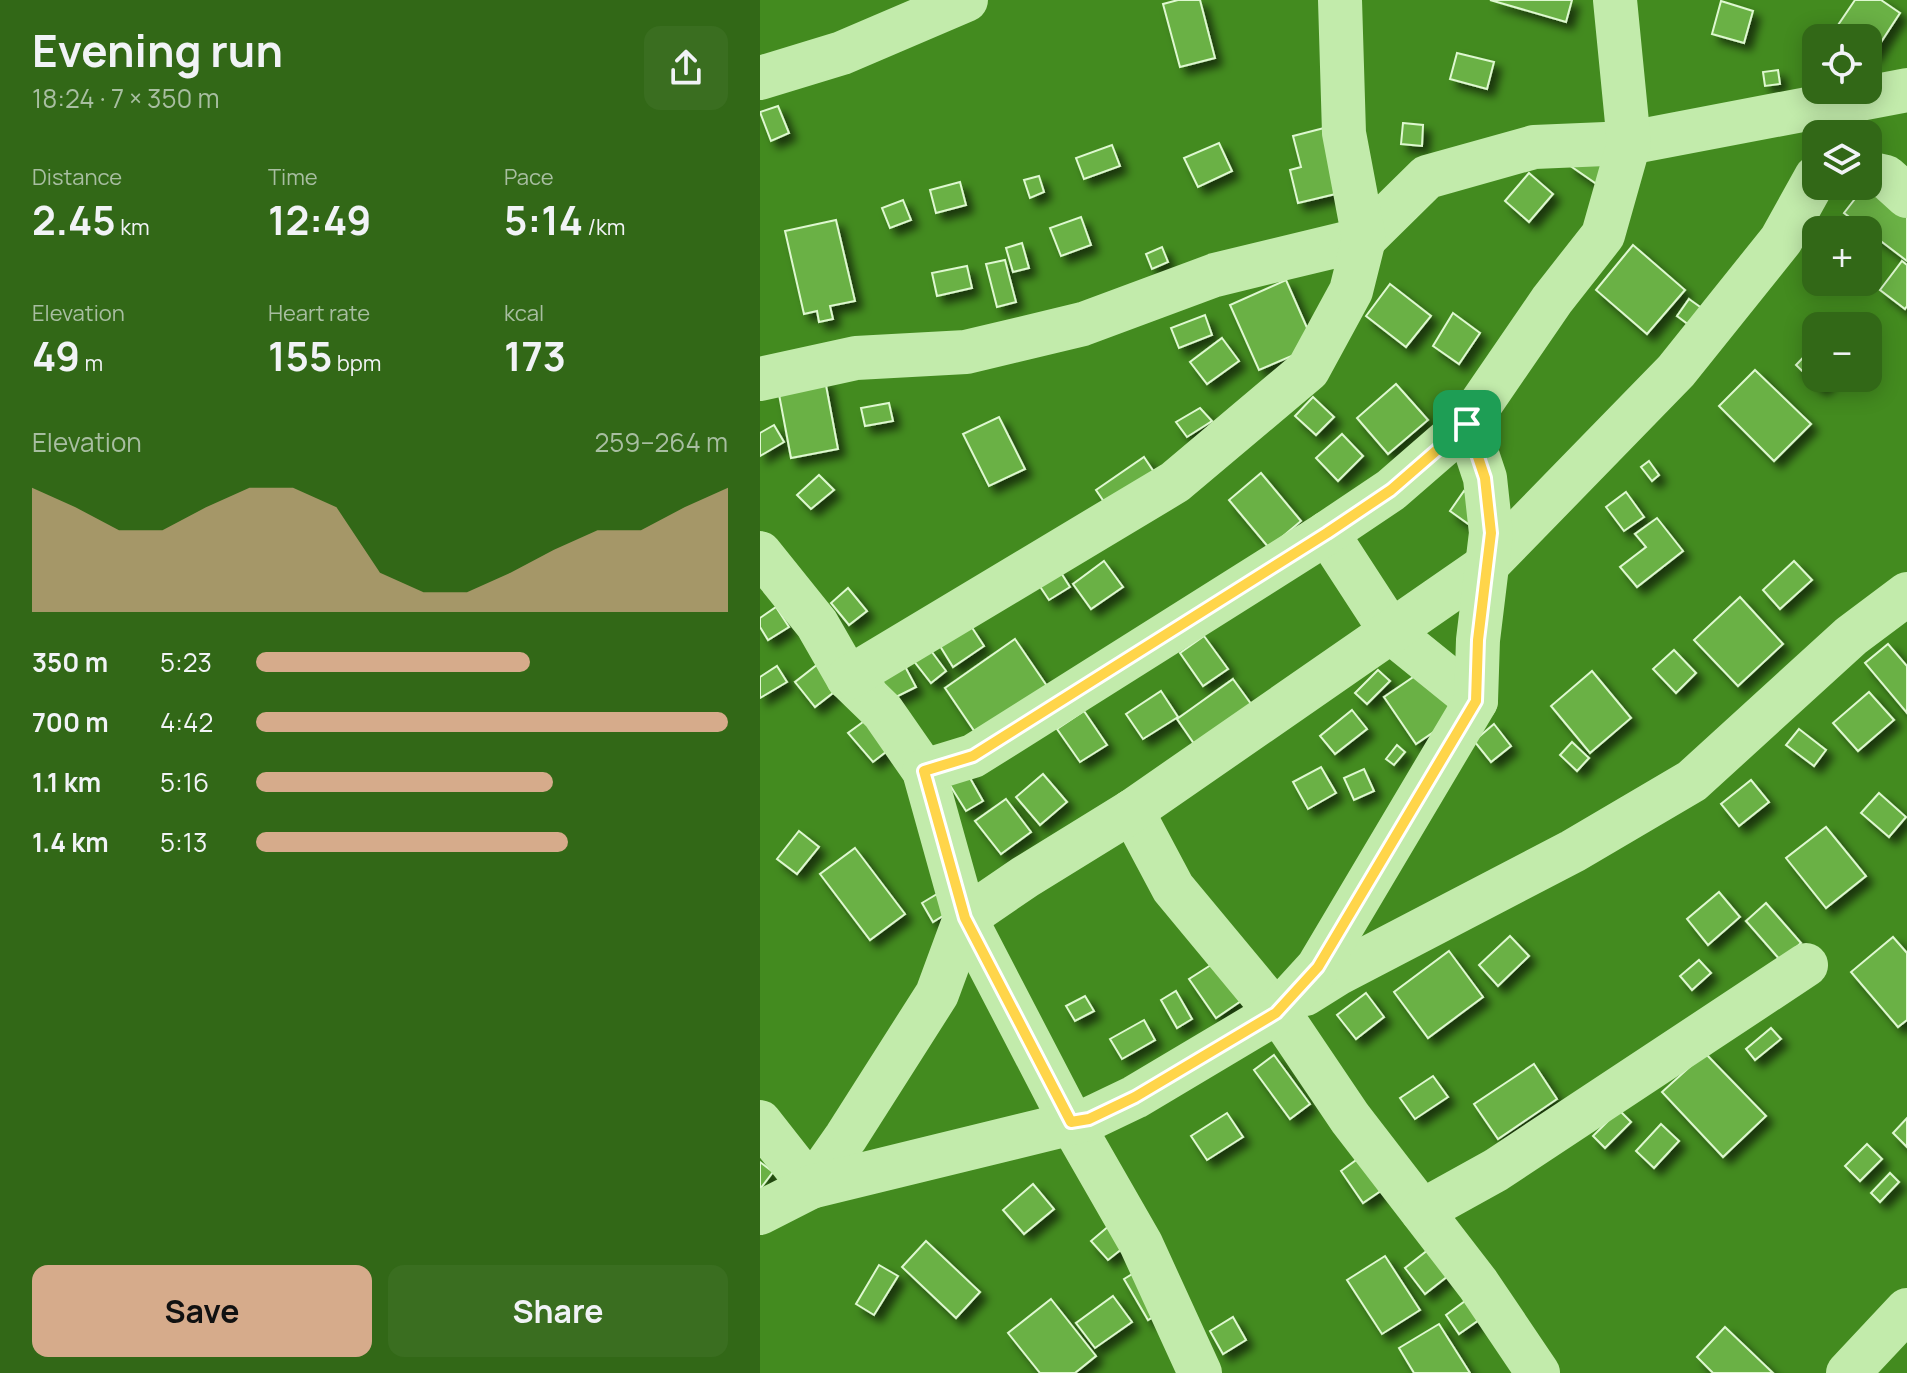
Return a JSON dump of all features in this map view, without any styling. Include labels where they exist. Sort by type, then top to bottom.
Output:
[{"type":"street","points":[[760,78],[842,53],[966,0]]},
{"type":"street","points":[[848,678],[1175,482],[1308,370],[1351,291],[1364,239],[1344,133],[1340,0]]},
{"type":"street","points":[[924,771],[973,756],[1327,533],[1391,490],[1467,424],[1544,311],[1603,235],[1629,143],[1615,0]]},
{"type":"street","points":[[760,379],[856,358],[966,352],[1083,324],[1215,275],[1364,239],[1427,177],[1534,147],[1629,143],[1851,117],[1907,90]]},
{"type":"street","points":[[1882,176],[1907,196]]},
{"type":"street","points":[[811,1187],[937,994],[965,918],[1132,811],[1487,565],[1676,371],[1781,240],[1803,200]]},
{"type":"street","points":[[1276,1013],[1318,967],[1476,701],[1478,640],[1491,533],[1485,478],[1467,424]]},
{"type":"street","points":[[1327,533],[1392,633],[1476,701]]},
{"type":"street","points":[[760,553],[817,624],[848,678],[883,712],[924,771],[965,918],[1071,1122],[1141,1244],[1200,1373]]},
{"type":"street","points":[[760,1213],[811,1187],[1089,1119],[1135,1097],[1337,974],[1573,851],[1692,781],[1851,636],[1907,594]]},
{"type":"street","points":[[1132,811],[1173,888],[1276,1013],[1350,1118],[1478,1284],[1538,1373]]},
{"type":"street","points":[[1422,1211],[1496,1170],[1806,965]]},
{"type":"street","points":[[760,1122],[811,1187]]},
{"type":"street","points":[[1848,1373],[1907,1310]]},
{"type":"building","points":[[1200,0],[1215,58],[1180,67],[1163,4]]},
{"type":"building","points":[[1490,0],[1572,0],[1566,22]]},
{"type":"building","points":[[1855,0],[1881,0],[1900,13],[1882,41],[1882,24],[1839,24]]},
{"type":"building","points":[[1721,1],[1753,11],[1744,43],[1712,34]]},
{"type":"building","points":[[1457,53],[1494,62],[1487,89],[1450,79]]},
{"type":"building","points":[[1778,70],[1780,84],[1765,86],[1763,72]]},
{"type":"building","points":[[778,106],[789,133],[771,141],[760,112]]},
{"type":"building","points":[[1403,123],[1423,125],[1422,146],[1401,144]]},
{"type":"building","points":[[1328,127],[1344,192],[1298,203],[1290,170],[1301,167],[1293,136]]},
{"type":"building","points":[[1219,143],[1232,171],[1198,187],[1184,158]]},
{"type":"building","points":[[1112,145],[1120,166],[1084,179],[1076,158]]},
{"type":"building","points":[[1581,147],[1613,170],[1601,187],[1569,165]]},
{"type":"building","points":[[1529,173],[1553,194],[1529,222],[1505,201]]},
{"type":"building","points":[[1039,176],[1044,192],[1030,198],[1024,180]]},
{"type":"building","points":[[960,182],[966,205],[936,213],[930,190]]},
{"type":"building","points":[[1882,193],[1907,204],[1907,261],[1882,242],[1882,216],[1848,216],[1844,213],[1854,200],[1882,200]]},
{"type":"building","points":[[903,200],[911,220],[890,228],[882,208]]},
{"type":"building","points":[[1081,217],[1091,245],[1061,256],[1050,228]]},
{"type":"building","points":[[836,220],[855,301],[830,306],[833,319],[819,322],[817,311],[804,314],[785,231]]},
{"type":"building","points":[[1022,243],[1029,268],[1013,272],[1006,248]]},
{"type":"building","points":[[1633,245],[1685,290],[1647,334],[1596,290]]},
{"type":"building","points":[[1162,247],[1168,262],[1152,269],[1146,254]]},
{"type":"building","points":[[1005,260],[1016,302],[997,307],[986,264]]},
{"type":"building","points":[[1902,261],[1907,265],[1905,309],[1882,292]]},
{"type":"building","points":[[967,266],[972,288],[937,296],[932,273]]},
{"type":"building","points":[[1286,280],[1315,346],[1259,370],[1230,305]]},
{"type":"building","points":[[1390,284],[1431,316],[1406,347],[1366,316]]},
{"type":"building","points":[[1689,299],[1710,314],[1697,331],[1677,316]]},
{"type":"building","points":[[1453,313],[1480,333],[1459,364],[1433,346]]},
{"type":"building","points":[[1205,315],[1212,335],[1179,348],[1171,328]]},
{"type":"building","points":[[1222,338],[1239,361],[1207,384],[1190,362]]},
{"type":"building","points":[[1755,370],[1811,424],[1774,461],[1719,406]]},
{"type":"building","points":[[825,380],[838,449],[791,458],[778,389]]},
{"type":"building","points":[[1396,384],[1428,420],[1388,454],[1357,418]]},
{"type":"building","points":[[1313,397],[1334,417],[1316,435],[1295,416]]},
{"type":"building","points":[[889,403],[893,421],[865,426],[861,408]]},
{"type":"building","points":[[1200,408],[1212,421],[1187,437],[1176,422]]},
{"type":"building","points":[[999,417],[1025,469],[989,486],[963,434]]},
{"type":"building","points":[[774,425],[784,442],[760,456],[760,433]]},
{"type":"building","points":[[1342,434],[1363,456],[1338,481],[1316,458]]},
{"type":"building","points":[[1144,457],[1158,478],[1111,512],[1096,490]]},
{"type":"building","points":[[1649,461],[1659,475],[1652,481],[1641,467]]},
{"type":"building","points":[[1261,473],[1301,521],[1269,548],[1229,500]]},
{"type":"building","points":[[819,475],[834,490],[811,509],[797,495]]},
{"type":"building","points":[[1464,491],[1488,508],[1474,528],[1450,511]]},
{"type":"building","points":[[1626,492],[1644,517],[1624,531],[1606,507]]},
{"type":"building","points":[[1657,518],[1683,551],[1637,587],[1620,567],[1646,547],[1635,534]]},
{"type":"building","points":[[1104,561],[1123,587],[1091,609],[1073,584]]},
{"type":"building","points":[[1794,561],[1812,580],[1780,609],[1763,590]]},
{"type":"building","points":[[1058,568],[1070,587],[1049,600],[1037,582]]},
{"type":"building","points":[[848,588],[867,611],[849,625],[831,603]]},
{"type":"building","points":[[1740,597],[1783,644],[1738,686],[1694,640]]},
{"type":"building","points":[[776,607],[789,627],[768,640],[760,627],[760,618]]},
{"type":"building","points":[[971,626],[984,646],[953,667],[940,646]]},
{"type":"building","points":[[1204,636],[1228,669],[1203,686],[1180,653]]},
{"type":"building","points":[[1015,639],[1049,689],[979,738],[945,688]]},
{"type":"building","points":[[1888,644],[1907,666],[1907,713],[1865,663]]},
{"type":"building","points":[[929,648],[946,671],[931,683],[913,660]]},
{"type":"building","points":[[1674,650],[1696,673],[1676,693],[1653,669]]},
{"type":"building","points":[[901,659],[916,687],[892,699],[877,671]]},
{"type":"building","points":[[818,664],[838,689],[815,707],[795,682]]},
{"type":"building","points":[[777,666],[787,682],[760,698],[760,677]]},
{"type":"building","points":[[1425,669],[1457,716],[1416,744],[1384,697]]},
{"type":"building","points":[[1378,670],[1390,681],[1367,704],[1355,693]]},
{"type":"building","points":[[1592,671],[1631,718],[1590,753],[1551,706]]},
{"type":"building","points":[[1233,679],[1254,708],[1197,748],[1177,719]]},
{"type":"building","points":[[1161,691],[1178,717],[1143,739],[1126,714]]},
{"type":"building","points":[[1869,692],[1894,720],[1858,751],[1833,723]]},
{"type":"building","points":[[1352,710],[1367,729],[1335,754],[1320,736]]},
{"type":"building","points":[[1084,711],[1107,745],[1080,762],[1057,729]]},
{"type":"building","points":[[867,719],[891,748],[873,762],[848,733]]},
{"type":"building","points":[[1494,724],[1511,746],[1491,762],[1474,741]]},
{"type":"building","points":[[1799,729],[1826,750],[1814,766],[1786,745]]},
{"type":"building","points":[[1572,742],[1589,758],[1577,771],[1560,755]]},
{"type":"building","points":[[1397,745],[1405,752],[1394,765],[1386,759]]},
{"type":"building","points":[[1321,767],[1336,793],[1308,809],[1293,782]]},
{"type":"building","points":[[1364,769],[1374,791],[1354,800],[1344,778]]},
{"type":"building","points":[[966,771],[983,801],[966,811],[948,782]]},
{"type":"building","points":[[1043,774],[1067,802],[1040,825],[1016,797]]},
{"type":"building","points":[[1751,780],[1769,802],[1739,826],[1721,804]]},
{"type":"building","points":[[1879,793],[1906,817],[1889,837],[1861,813]]},
{"type":"building","points":[[1006,799],[1031,832],[1001,854],[975,821]]},
{"type":"building","points":[[1826,827],[1866,876],[1826,908],[1786,858]]},
{"type":"building","points":[[799,831],[819,847],[797,874],[777,859]]},
{"type":"building","points":[[855,848],[905,914],[870,940],[820,874]]},
{"type":"building","points":[[942,891],[954,909],[933,922],[922,903]]},
{"type":"building","points":[[1719,892],[1740,917],[1708,945],[1687,919]]},
{"type":"building","points":[[1766,903],[1801,943],[1781,961],[1746,921]]},
{"type":"building","points":[[1510,936],[1529,956],[1498,986],[1479,965]]},
{"type":"building","points":[[1893,937],[1907,953],[1907,1020],[1898,1027],[1851,972]]},
{"type":"building","points":[[1449,951],[1483,997],[1428,1038],[1394,992]]},
{"type":"building","points":[[1699,960],[1711,973],[1692,990],[1680,976]]},
{"type":"building","points":[[1214,963],[1241,1001],[1216,1018],[1189,979]]},
{"type":"building","points":[[1176,991],[1192,1019],[1177,1028],[1161,1000]]},
{"type":"building","points":[[1366,993],[1384,1017],[1356,1039],[1337,1015]]},
{"type":"building","points":[[1085,996],[1094,1011],[1075,1021],[1066,1006]]},
{"type":"building","points":[[1144,1020],[1155,1040],[1122,1059],[1110,1039]]},
{"type":"building","points":[[1771,1028],[1781,1039],[1755,1060],[1746,1049]]},
{"type":"building","points":[[1705,1053],[1766,1116],[1723,1157],[1662,1092]]},
{"type":"building","points":[[1274,1055],[1310,1104],[1290,1119],[1254,1070]]},
{"type":"building","points":[[1534,1064],[1557,1099],[1498,1139],[1474,1104]]},
{"type":"building","points":[[1433,1076],[1448,1097],[1415,1119],[1400,1098]]},
{"type":"building","points":[[1619,1110],[1631,1122],[1605,1148],[1593,1136]]},
{"type":"building","points":[[1227,1113],[1243,1137],[1207,1160],[1191,1136]]},
{"type":"building","points":[[1907,1118],[1907,1147],[1893,1133]]},
{"type":"building","points":[[1661,1124],[1679,1141],[1654,1168],[1636,1151]]},
{"type":"building","points":[[1867,1144],[1882,1159],[1860,1181],[1845,1166]]},
{"type":"building","points":[[1366,1153],[1388,1186],[1363,1203],[1341,1171]]},
{"type":"building","points":[[760,1162],[773,1172],[760,1189]]},
{"type":"building","points":[[1890,1173],[1899,1182],[1880,1202],[1871,1193]]},
{"type":"building","points":[[1033,1184],[1054,1209],[1024,1234],[1003,1210]]},
{"type":"building","points":[[1116,1220],[1133,1240],[1108,1260],[1091,1241]]},
{"type":"building","points":[[926,1241],[980,1292],[956,1318],[902,1267]]},
{"type":"building","points":[[1433,1246],[1453,1272],[1425,1294],[1405,1268]]},
{"type":"building","points":[[1385,1256],[1420,1310],[1382,1334],[1347,1280]]},
{"type":"building","points":[[879,1265],[898,1276],[874,1315],[856,1304]]},
{"type":"building","points":[[1139,1270],[1163,1311],[1148,1320],[1124,1279]]},
{"type":"building","points":[[1113,1296],[1132,1322],[1095,1348],[1076,1323]]},
{"type":"building","points":[[1472,1296],[1486,1315],[1459,1334],[1446,1315]]},
{"type":"building","points":[[1051,1299],[1096,1356],[1075,1373],[1040,1373],[1008,1333]]},
{"type":"building","points":[[1233,1317],[1246,1340],[1223,1354],[1210,1331]]},
{"type":"building","points":[[1439,1324],[1470,1373],[1414,1373],[1399,1348]]},
{"type":"building","points":[[1725,1327],[1773,1373],[1713,1373],[1697,1357]]},
{"type":"route","points":[[1467,424],[1485,478],[1491,533],[1478,640],[1476,701],[1318,967],[1276,1013],[1135,1097],[1089,1119],[1071,1122],[965,918],[924,771],[973,756],[1327,533],[1391,490],[1467,424]]}]
